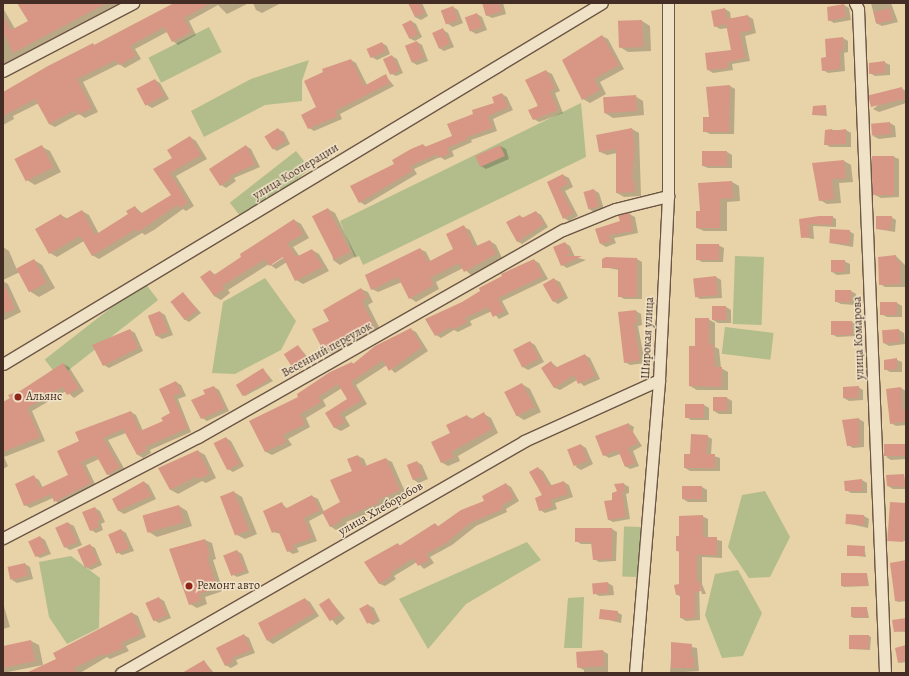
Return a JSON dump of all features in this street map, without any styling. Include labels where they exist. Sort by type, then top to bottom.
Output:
[{"type":"street","points":[[3,71],[133,3]]},
{"type":"street","name":"улица Кооперации","points":[[3,364],[602,3]]},
{"type":"street","name":"Широкая улица","points":[[635,673],[659,380],[668,196],[668,3]]},
{"type":"street","name":"улица Комарова","points":[[855,3],[858,9],[885,673]]},
{"type":"street","name":"Весенний переулок","points":[[3,538],[198,437],[563,230],[615,209],[668,196]]},
{"type":"street","name":"улица Хлеборобов","points":[[121,673],[524,441],[659,380]]},
{"type":"green space","points":[[209,27],[222,52],[161,83],[148,58]]},
{"type":"green space","points":[[309,60],[302,81],[302,101],[265,105],[204,137],[191,111],[251,79]]},
{"type":"green space","points":[[581,103],[586,157],[363,265],[359,256],[355,258],[340,221]]},
{"type":"green space","points":[[296,151],[310,169],[244,221],[230,203]]},
{"type":"green space","points":[[735,256],[764,257],[762,325],[733,324]]},
{"type":"green space","points":[[265,278],[296,321],[281,350],[235,374],[212,373],[223,302]]},
{"type":"green space","points":[[144,282],[158,300],[59,378],[45,360]]},
{"type":"green space","points":[[725,327],[774,333],[770,360],[722,354]]},
{"type":"green space","points":[[765,491],[790,537],[770,577],[749,578],[728,547],[742,495]]},
{"type":"green space","points":[[624,526],[641,527],[639,577],[622,576]]},
{"type":"green space","points":[[527,542],[541,560],[466,604],[428,649],[399,599]]},
{"type":"green space","points":[[71,556],[100,578],[99,628],[67,644],[49,617],[39,562]]},
{"type":"green space","points":[[738,570],[762,613],[743,656],[722,658],[705,615],[715,574]]},
{"type":"green space","points":[[584,597],[582,648],[564,648],[568,598]]},
{"type":"building","points":[[17,3],[107,3],[13,53],[3,32],[3,15],[11,30],[28,21]]},
{"type":"building","points":[[174,3],[211,3],[184,18],[191,32],[172,42],[164,27],[130,46],[136,56],[119,65],[116,60],[77,79],[92,108],[78,115],[76,110],[49,124],[35,99],[3,116],[3,92],[48,66],[93,43],[94,45]]},
{"type":"building","points":[[408,3],[419,3],[424,13],[415,17]]},
{"type":"building","points":[[482,3],[499,3],[502,11],[486,16]]},
{"type":"building","points":[[844,4],[846,17],[828,21],[827,7]]},
{"type":"building","points":[[453,6],[458,20],[446,25],[441,10]]},
{"type":"building","points":[[725,8],[727,19],[748,15],[752,30],[740,33],[745,58],[728,62],[728,68],[707,70],[705,53],[731,50],[726,24],[714,27],[711,11]]},
{"type":"building","points":[[890,8],[893,20],[876,24],[874,12]]},
{"type":"building","points":[[477,13],[482,27],[470,32],[465,17]]},
{"type":"building","points":[[411,20],[418,34],[409,39],[402,25]]},
{"type":"building","points":[[642,20],[643,47],[619,48],[618,21]]},
{"type":"building","points":[[443,28],[450,44],[439,48],[432,33]]},
{"type":"building","points":[[602,35],[619,65],[594,79],[600,90],[582,100],[562,60]]},
{"type":"building","points":[[843,37],[843,50],[840,50],[840,69],[822,71],[821,58],[826,57],[825,39]]},
{"type":"building","points":[[417,41],[424,58],[412,63],[405,46]]},
{"type":"building","points":[[382,42],[386,51],[371,58],[366,49]]},
{"type":"building","points":[[392,55],[399,70],[390,75],[383,59]]},
{"type":"building","points":[[351,59],[364,86],[386,74],[390,83],[335,111],[338,116],[308,129],[301,115],[316,107],[304,81],[323,72],[322,69]]},
{"type":"building","points":[[885,61],[885,73],[869,74],[869,63]]},
{"type":"building","points":[[546,70],[555,88],[550,91],[558,110],[533,120],[528,110],[538,106],[525,80]]},
{"type":"building","points":[[155,79],[164,96],[145,106],[136,89]]},
{"type":"building","points":[[730,85],[729,132],[703,132],[703,117],[709,117],[706,87]]},
{"type":"building","points":[[902,87],[905,99],[871,107],[868,95]]},
{"type":"building","points":[[502,93],[508,107],[488,116],[492,128],[467,137],[468,139],[447,148],[450,153],[439,158],[437,154],[410,166],[412,171],[359,203],[350,186],[394,164],[392,160],[411,149],[423,144],[425,147],[452,136],[447,124],[473,114],[472,110],[494,103],[492,97]]},
{"type":"building","points":[[636,95],[637,111],[604,113],[603,97]]},
{"type":"building","points":[[826,105],[825,115],[812,115],[813,106]]},
{"type":"building","points":[[890,122],[891,134],[872,136],[871,124]]},
{"type":"building","points":[[278,128],[286,141],[272,149],[264,136]]},
{"type":"building","points":[[632,128],[635,145],[632,180],[634,180],[635,192],[616,193],[616,149],[599,152],[596,135]]},
{"type":"building","points":[[832,129],[833,131],[846,129],[846,144],[824,145],[825,130]]},
{"type":"building","points":[[190,136],[201,155],[170,173],[188,203],[179,208],[177,205],[138,232],[136,229],[92,256],[80,236],[49,254],[35,229],[61,214],[64,220],[82,210],[95,235],[128,214],[126,211],[135,206],[140,214],[171,195],[153,169],[172,158],[167,150]]},
{"type":"building","points":[[42,145],[53,167],[26,181],[14,159]]},
{"type":"building","points":[[246,145],[255,164],[230,176],[231,178],[220,186],[209,169]]},
{"type":"building","points":[[500,145],[505,156],[480,167],[475,156]]},
{"type":"building","points":[[702,151],[727,151],[727,166],[702,166]]},
{"type":"building","points":[[872,156],[894,156],[894,195],[872,195]]},
{"type":"building","points":[[844,160],[846,178],[832,179],[834,199],[819,201],[812,163]]},
{"type":"building","points":[[563,174],[568,184],[560,188],[573,213],[563,219],[547,182]]},
{"type":"building","points":[[732,181],[733,198],[720,199],[720,228],[696,228],[696,211],[700,211],[698,183]]},
{"type":"building","points":[[594,189],[599,206],[588,209],[583,192]]},
{"type":"building","points":[[328,208],[350,252],[334,260],[312,216]]},
{"type":"building","points":[[536,211],[544,224],[517,242],[506,222],[520,215],[522,218]]},
{"type":"building","points":[[630,213],[633,231],[609,235],[611,241],[600,244],[595,229],[620,221],[618,215]]},
{"type":"building","points":[[819,216],[833,216],[832,225],[809,224],[810,237],[801,238],[799,219]]},
{"type":"building","points":[[876,216],[892,216],[890,230],[876,229]]},
{"type":"building","points":[[294,219],[303,234],[287,243],[296,257],[312,249],[323,267],[295,281],[283,257],[269,266],[265,259],[222,286],[224,289],[214,296],[200,277],[210,270],[214,275],[241,257],[240,254]]},
{"type":"building","points":[[464,225],[474,247],[490,240],[496,254],[464,272],[459,263],[430,278],[434,285],[409,299],[398,277],[371,290],[365,275],[420,248],[428,262],[453,249],[446,234]]},
{"type":"building","points":[[830,229],[850,230],[849,244],[829,243]]},
{"type":"building","points":[[565,242],[571,254],[564,256],[582,256],[561,266],[553,247]]},
{"type":"building","points":[[696,244],[719,244],[719,260],[696,260]]},
{"type":"building","points":[[896,255],[896,261],[900,261],[900,284],[879,285],[878,257]]},
{"type":"building","points":[[606,257],[637,258],[637,297],[618,297],[618,268],[602,268],[602,259]]},
{"type":"building","points":[[34,259],[47,283],[29,292],[16,268]]},
{"type":"building","points":[[534,259],[543,276],[498,298],[504,311],[493,317],[488,307],[465,318],[467,322],[452,330],[450,327],[435,336],[425,319],[462,302],[480,291],[479,288],[502,276],[501,274]]},
{"type":"building","points":[[831,260],[845,260],[845,272],[831,272]]},
{"type":"building","points":[[716,276],[718,295],[695,297],[693,278]]},
{"type":"building","points":[[554,278],[564,295],[553,302],[543,284]]},
{"type":"building","points":[[3,282],[15,309],[3,314]]},
{"type":"building","points":[[361,288],[367,298],[362,301],[374,326],[323,350],[312,329],[329,321],[323,310]]},
{"type":"building","points":[[835,290],[851,290],[851,302],[835,302]]},
{"type":"building","points":[[183,292],[197,310],[185,320],[170,302]]},
{"type":"building","points":[[880,302],[897,302],[897,315],[880,315]]},
{"type":"building","points":[[712,306],[726,306],[726,320],[712,320]]},
{"type":"building","points":[[636,310],[637,323],[634,323],[640,360],[624,363],[618,312]]},
{"type":"building","points":[[160,311],[168,332],[156,336],[148,316]]},
{"type":"building","points":[[695,318],[709,318],[709,345],[713,344],[715,367],[722,367],[721,387],[689,386],[689,346],[695,346]]},
{"type":"building","points":[[831,321],[852,321],[852,335],[831,335]]},
{"type":"building","points":[[411,328],[422,347],[389,371],[383,360],[351,382],[362,400],[339,414],[345,422],[334,428],[325,413],[347,399],[338,384],[318,397],[321,402],[300,414],[305,424],[283,435],[286,442],[265,452],[249,421],[298,397],[297,394],[330,372],[352,362],[353,364],[375,346]]},
{"type":"building","points":[[130,329],[138,348],[103,366],[92,345]]},
{"type":"building","points":[[899,329],[900,342],[883,343],[882,330]]},
{"type":"building","points":[[530,341],[539,359],[522,367],[513,350]]},
{"type":"building","points":[[298,345],[307,359],[293,369],[284,354]]},
{"type":"building","points":[[585,354],[595,376],[578,384],[574,375],[554,388],[541,368],[551,361],[555,368]]},
{"type":"building","points":[[897,358],[897,369],[884,370],[884,360]]},
{"type":"building","points":[[63,363],[79,388],[67,395],[62,387],[27,408],[40,437],[3,452],[3,402],[10,398],[8,395],[20,391]]},
{"type":"building","points":[[263,368],[270,379],[243,396],[236,385]]},
{"type":"building","points":[[176,381],[181,393],[173,396],[187,426],[186,429],[145,447],[147,450],[137,455],[123,429],[103,438],[120,467],[107,475],[96,455],[81,462],[91,483],[54,502],[51,494],[24,506],[15,484],[34,475],[40,488],[68,475],[57,451],[79,441],[75,432],[131,411],[140,431],[163,421],[161,418],[170,413],[159,389]]},
{"type":"building","points":[[522,383],[534,407],[516,416],[504,392]]},
{"type":"building","points":[[214,386],[225,408],[201,419],[191,400],[205,394],[203,390]]},
{"type":"building","points":[[859,386],[858,398],[843,398],[843,387]]},
{"type":"building","points":[[901,387],[902,410],[906,409],[906,421],[890,424],[886,389]]},
{"type":"building","points":[[713,397],[727,397],[727,411],[713,411]]},
{"type":"building","points":[[685,404],[704,404],[704,418],[685,418]]},
{"type":"building","points":[[484,412],[492,429],[451,452],[454,457],[441,463],[431,442],[450,433],[446,425],[467,415],[470,420]]},
{"type":"building","points":[[859,418],[859,445],[847,446],[842,420]]},
{"type":"building","points":[[629,423],[629,430],[632,430],[638,443],[628,448],[635,463],[625,467],[618,450],[603,456],[595,436]]},
{"type":"building","points":[[691,434],[708,435],[706,454],[715,454],[715,468],[684,468],[684,454],[690,454]]},
{"type":"building","points":[[226,437],[240,464],[227,470],[214,443]]},
{"type":"building","points":[[581,444],[588,461],[574,466],[567,450]]},
{"type":"building","points":[[884,444],[905,444],[905,456],[884,456]]},
{"type":"building","points":[[198,450],[210,474],[198,479],[197,476],[170,490],[158,468]]},
{"type":"building","points":[[358,455],[363,467],[386,458],[400,490],[378,500],[379,503],[340,519],[341,521],[330,527],[322,512],[340,502],[330,480],[352,471],[347,459]]},
{"type":"building","points":[[417,461],[423,476],[413,480],[407,465]]},
{"type":"building","points":[[538,467],[549,486],[564,481],[568,494],[550,500],[552,507],[539,511],[535,498],[542,495],[529,472]]},
{"type":"building","points":[[904,474],[905,487],[887,486],[886,475]]},
{"type":"building","points":[[862,479],[862,491],[845,491],[844,481]]},
{"type":"building","points":[[144,481],[151,496],[118,511],[112,499]]},
{"type":"building","points":[[506,483],[514,498],[501,506],[503,509],[470,523],[446,543],[426,554],[429,560],[418,566],[413,558],[390,573],[392,576],[379,584],[364,562],[398,543],[399,546],[435,523],[437,527],[461,510],[484,501],[482,496]]},
{"type":"building","points":[[624,483],[625,491],[622,492],[626,517],[608,520],[604,501],[612,500],[612,493],[617,491],[614,484]]},
{"type":"building","points":[[682,486],[702,486],[702,499],[682,499]]},
{"type":"building","points":[[234,491],[249,530],[235,536],[220,496]]},
{"type":"building","points":[[312,495],[320,510],[304,518],[312,538],[293,545],[294,549],[287,552],[278,530],[272,533],[263,511],[282,502],[285,509]]},
{"type":"building","points":[[890,502],[906,503],[903,542],[887,541]]},
{"type":"building","points":[[179,505],[184,522],[147,533],[142,515]]},
{"type":"building","points":[[95,507],[101,520],[97,521],[99,527],[90,531],[82,512]]},
{"type":"building","points":[[846,514],[864,515],[863,525],[845,524]]},
{"type":"building","points":[[703,515],[703,537],[717,537],[717,555],[697,555],[697,582],[700,581],[701,591],[695,592],[695,618],[680,618],[680,594],[676,595],[674,585],[679,584],[679,551],[676,551],[676,536],[679,536],[679,516]]},
{"type":"building","points":[[68,522],[77,542],[64,548],[55,528]]},
{"type":"building","points":[[575,528],[612,528],[612,559],[593,560],[591,542],[575,542]]},
{"type":"building","points":[[121,529],[129,548],[116,554],[108,534]]},
{"type":"building","points":[[40,536],[47,551],[35,557],[28,541]]},
{"type":"building","points":[[205,539],[210,555],[207,556],[217,588],[199,594],[201,600],[189,605],[169,549]]},
{"type":"building","points":[[90,544],[98,562],[85,568],[77,550]]},
{"type":"building","points":[[847,545],[865,546],[864,556],[847,556]]},
{"type":"building","points":[[237,550],[245,570],[231,576],[223,556]]},
{"type":"building","points":[[906,560],[906,600],[895,601],[890,563]]},
{"type":"building","points":[[25,563],[28,576],[10,580],[7,567]]},
{"type":"building","points":[[841,573],[867,573],[867,586],[841,586]]},
{"type":"building","points":[[608,582],[609,593],[593,594],[592,583]]},
{"type":"building","points":[[159,597],[167,615],[153,621],[145,603]]},
{"type":"building","points":[[305,598],[314,613],[267,641],[258,623]]},
{"type":"building","points":[[329,598],[340,615],[330,621],[319,605]]},
{"type":"building","points":[[368,604],[376,619],[367,624],[359,609]]},
{"type":"building","points":[[851,607],[867,607],[867,617],[851,617]]},
{"type":"building","points":[[600,609],[618,611],[617,621],[599,619]]},
{"type":"building","points":[[132,612],[141,634],[121,643],[123,648],[104,656],[103,654],[74,668],[76,673],[26,673],[56,659],[53,653]]},
{"type":"building","points":[[906,618],[906,631],[894,632],[892,620]]},
{"type":"building","points":[[244,634],[251,650],[232,658],[233,661],[225,666],[216,648]]},
{"type":"building","points":[[849,635],[869,635],[869,649],[849,649]]},
{"type":"building","points":[[31,640],[35,661],[3,668],[3,646]]},
{"type":"building","points":[[671,642],[692,644],[691,657],[694,657],[694,668],[671,668]]},
{"type":"building","points":[[906,645],[906,660],[898,663],[895,648]]},
{"type":"building","points":[[603,650],[604,666],[577,668],[576,652]]},
{"type":"building","points":[[204,660],[212,673],[182,673]]},
{"type":"place","name":"Альянс","points":[[18,397]]},
{"type":"place","name":"Ремонт авто","points":[[189,586]]}]
